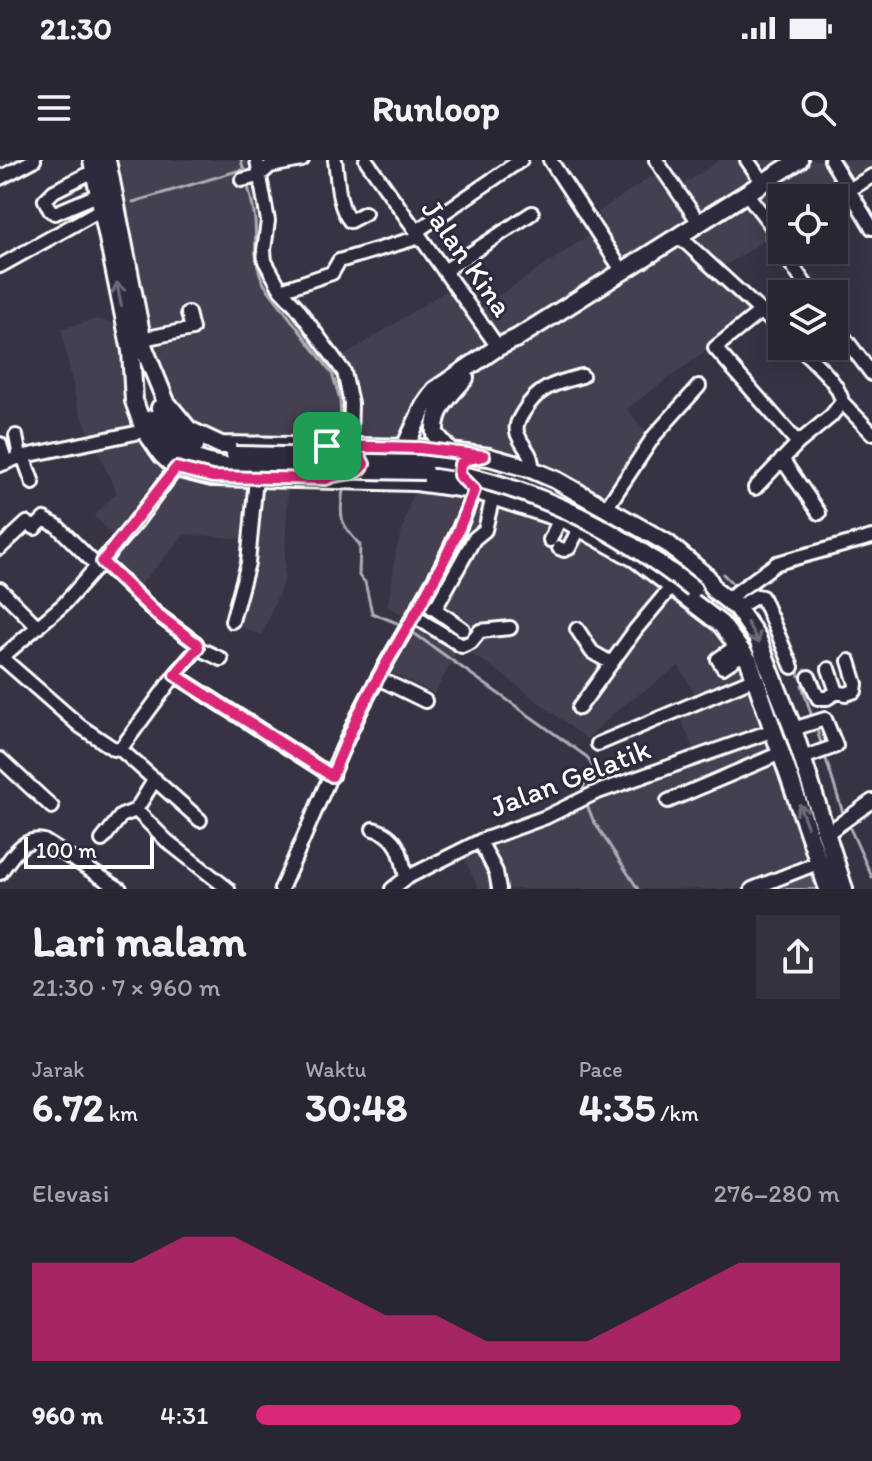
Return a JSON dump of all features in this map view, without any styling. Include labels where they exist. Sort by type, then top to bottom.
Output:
[{"type":"main road","points":[[354,446],[396,436],[413,422],[440,385],[799,160]]},
{"type":"main road","points":[[98,164],[101,202],[139,351],[166,402],[189,430],[221,445],[412,447],[448,449],[484,456],[532,470],[607,507],[667,543],[705,574],[757,637],[793,729],[844,889]]},
{"type":"main road","points":[[98,164],[139,351],[141,394],[155,426],[168,443],[193,459],[224,467],[424,471],[481,480],[552,503],[600,526],[696,585],[726,599]]},
{"type":"main road","points":[[412,447],[432,407],[517,338]]},
{"type":"main road","points":[[139,351],[132,391],[145,431],[176,468],[212,477],[408,481],[474,490],[580,527],[625,552],[673,585],[721,624],[741,649],[774,730],[828,889]]},
{"type":"main road","points":[[448,449],[435,434],[436,419],[442,403],[465,378]]},
{"type":"main road","points":[[408,481],[412,447],[424,406]]},
{"type":"main road","points":[[326,479],[336,474],[357,473],[364,464],[357,454],[336,453],[327,446]]},
{"type":"main road","points":[[474,490],[461,479],[458,467],[467,459],[484,456]]},
{"type":"main road","points":[[696,585],[717,612],[721,624]]},
{"type":"street","points":[[0,178],[34,160]]},
{"type":"street","points":[[257,160],[257,176],[268,221],[265,261],[281,290],[344,372],[351,403],[354,446]]},
{"type":"street","points":[[242,180],[257,176],[270,166],[302,160]]},
{"type":"street","points":[[335,160],[346,217],[350,221],[365,213]]},
{"type":"street","name":"Jalan Kina","points":[[366,160],[498,347]]},
{"type":"street","points":[[281,290],[332,273],[339,261],[418,234],[521,160]]},
{"type":"street","points":[[550,160],[623,272]]},
{"type":"street","points":[[656,160],[700,224]]},
{"type":"street","points":[[747,160],[763,183]]},
{"type":"street","points":[[831,160],[872,228]]},
{"type":"street","points":[[98,164],[45,200],[55,213],[101,202]]},
{"type":"street","points":[[849,190],[872,176]]},
{"type":"street","points":[[747,194],[773,227],[773,238],[802,280]]},
{"type":"street","points":[[0,266],[101,202]]},
{"type":"street","points":[[444,271],[532,213]]},
{"type":"street","points":[[680,237],[768,318]]},
{"type":"street","points":[[761,311],[715,348],[798,443]]},
{"type":"street","points":[[139,351],[192,329],[188,313]]},
{"type":"street","points":[[848,342],[872,374]]},
{"type":"street","points":[[811,360],[831,381],[842,402],[872,433]]},
{"type":"street","points":[[532,470],[533,458],[518,436],[518,419],[532,397],[547,386],[582,376]]},
{"type":"street","points":[[607,507],[654,436],[699,386]]},
{"type":"street","points":[[755,488],[842,402]]},
{"type":"street","points":[[0,444],[3,464],[22,457],[145,431]]},
{"type":"street","points":[[16,436],[33,483]]},
{"type":"street","points":[[782,459],[819,513]]},
{"type":"street","points":[[176,468],[100,565],[64,604],[1,659],[80,726],[114,749],[120,749],[200,820]]},
{"type":"street","points":[[232,621],[248,563],[256,478]]},
{"type":"street","points":[[281,889],[378,678],[462,527],[474,490]]},
{"type":"street","points":[[435,609],[474,539],[485,530],[493,496]]},
{"type":"street","points":[[560,518],[554,544],[564,550],[569,548],[580,527]]},
{"type":"street","points":[[0,548],[27,523],[35,528],[44,519],[57,526],[158,615],[196,643],[198,648],[221,659]]},
{"type":"street","points":[[726,599],[777,563],[872,537]]},
{"type":"street","points":[[579,708],[673,585]]},
{"type":"street","points":[[0,589],[38,627]]},
{"type":"street","points":[[726,599],[762,597],[792,667]]},
{"type":"street","points":[[423,601],[463,629]]},
{"type":"street","points":[[412,619],[462,646],[471,642],[482,630],[510,628]]},
{"type":"street","points":[[577,629],[592,652],[611,663]]},
{"type":"street","points":[[120,749],[198,648]]},
{"type":"street","points":[[809,677],[818,698],[827,698],[837,692],[846,694],[856,688],[849,661]]},
{"type":"street","points":[[829,669],[837,692]]},
{"type":"street","points":[[175,675],[332,776]]},
{"type":"street","points":[[378,678],[425,701]]},
{"type":"street","points":[[598,744],[755,678]]},
{"type":"street","points":[[793,729],[827,721],[836,746],[803,758]]},
{"type":"street","name":"Jalan Gelatik","points":[[392,889],[406,878],[480,841],[546,817],[595,793],[774,730]]},
{"type":"street","points":[[668,801],[781,753]]},
{"type":"street","points":[[0,759],[52,807]]},
{"type":"street","points":[[102,840],[121,816],[136,810],[155,779]]},
{"type":"street","points":[[826,834],[872,801]]},
{"type":"street","points":[[136,810],[167,841],[228,889]]},
{"type":"street","points":[[373,829],[396,842],[406,878]]},
{"type":"street","points":[[0,873],[24,843],[35,839],[44,841],[120,889]]},
{"type":"street","points":[[480,841],[496,872],[499,889]]},
{"type":"street","points":[[752,889],[820,862]]},
{"type":"shaded area","points":[[116,160],[252,160],[262,221],[259,250],[292,309],[333,363],[458,283],[479,309],[605,225],[598,212],[664,168],[678,188],[720,160],[872,160],[872,178],[848,185],[768,184],[768,238],[725,266],[758,313],[626,409],[649,435],[607,499],[581,485],[490,450],[449,443],[222,442],[176,412],[147,347]]},
{"type":"shaded area","points":[[97,319],[122,326],[126,351],[159,458],[288,484],[284,580],[262,635],[226,622],[245,564],[246,539],[185,534],[133,593],[101,563],[115,539],[94,515],[117,493],[78,408],[61,329]]},
{"type":"shaded area","points":[[415,486],[492,501],[566,526],[611,550],[738,645],[810,847],[811,867],[758,889],[479,889],[459,848],[695,753],[678,711],[699,701],[679,666],[617,710],[587,739],[490,665],[459,648],[434,694],[388,670],[418,623],[388,607],[396,551]]},
{"type":"shaded area","points":[[808,869],[817,889],[760,889]]},
{"type":"waterway","points":[[241,160],[245,176]]},
{"type":"waterway","points":[[133,202],[244,169]]},
{"type":"waterway","points":[[247,183],[260,275],[332,373],[340,399],[342,437]]},
{"type":"waterway","points":[[343,490],[342,520],[360,545],[359,576],[365,582],[372,613],[402,625]]},
{"type":"waterway","points":[[723,574],[734,585]]},
{"type":"waterway","points":[[755,606],[763,614]]},
{"type":"waterway","points":[[408,629],[587,757],[593,767],[582,793]]},
{"type":"waterway","points":[[797,670],[799,676]]},
{"type":"waterway","points":[[802,685],[813,720]]},
{"type":"waterway","points":[[816,727],[822,746]]},
{"type":"waterway","points":[[824,753],[843,813]]},
{"type":"waterway","points":[[585,800],[593,820],[638,889]]},
{"type":"waterway","points":[[849,826],[872,877]]},
{"type":"route","points":[[327,446],[448,449],[484,456],[467,459],[458,467],[461,479],[474,490],[462,527],[365,702],[332,776],[175,675],[198,648],[197,644],[158,615],[102,562],[176,468],[212,477],[326,479],[336,474],[362,470],[364,464],[360,456],[336,453],[327,446]]}]
